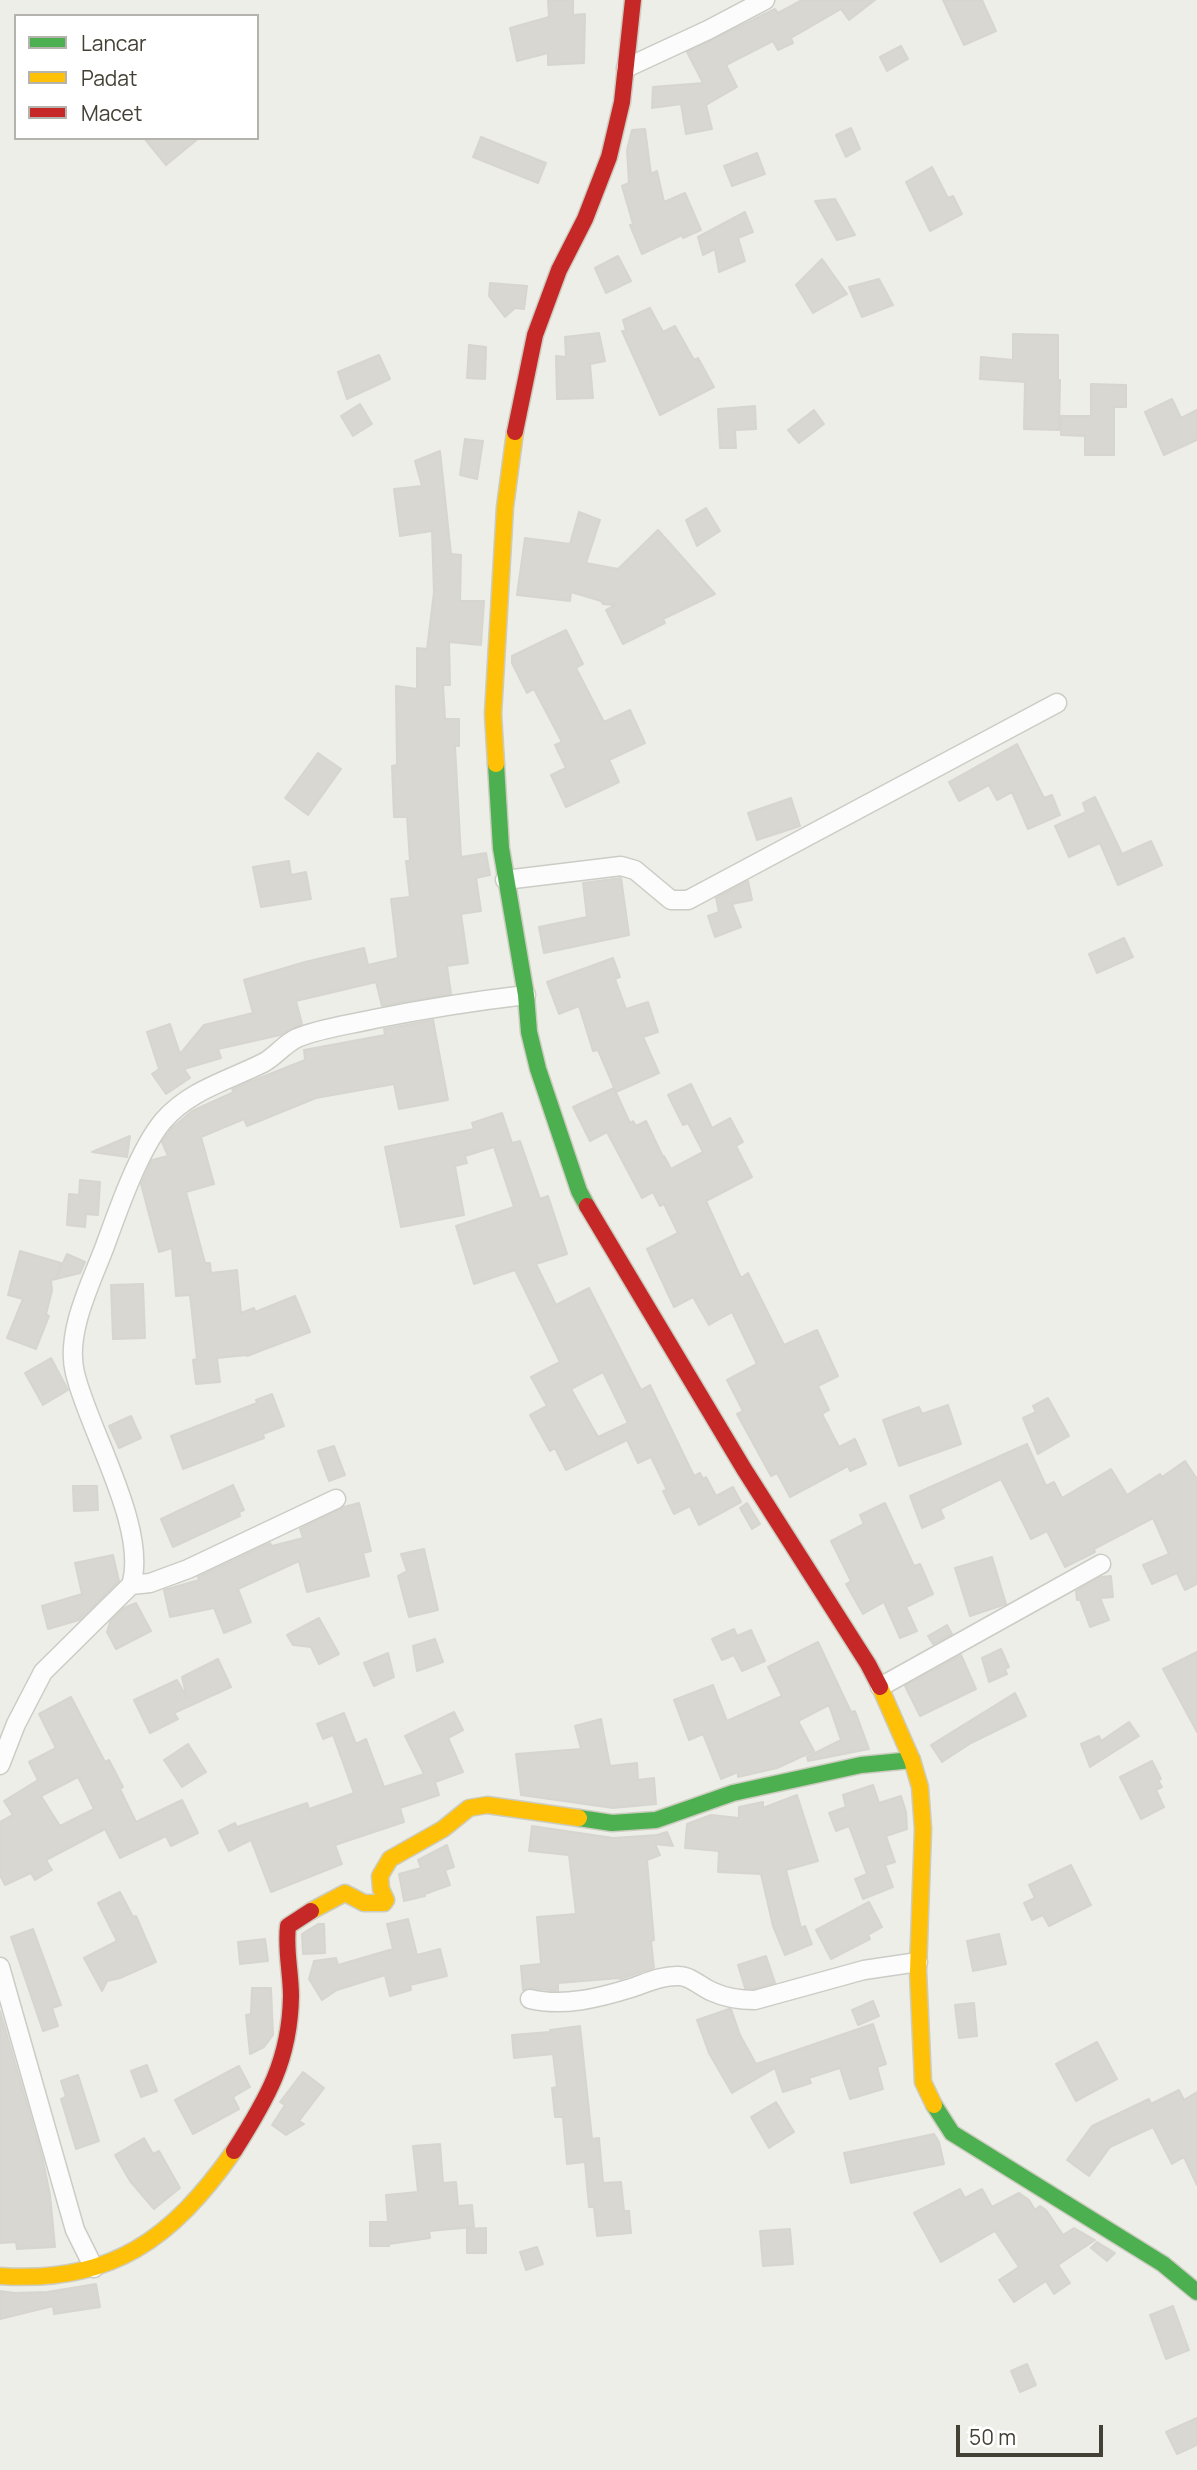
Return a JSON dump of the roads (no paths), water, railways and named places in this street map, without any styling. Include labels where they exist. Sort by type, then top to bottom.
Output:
[{"type":"main road","points":[[633,0],[622,102],[608,157],[584,219],[559,270],[535,335],[516,420],[505,508],[493,714],[495,779],[505,880],[526,995],[529,1032],[538,1069],[579,1191],[744,1469],[868,1664],[912,1760],[920,1787],[923,1829],[918,1962],[919,2035],[923,2081],[933,2104],[952,2133],[1163,2264],[1197,2292]]},
{"type":"main road","points":[[0,2276],[61,2276],[94,2268],[120,2259],[181,2216],[208,2187],[245,2136],[282,2062],[291,2007],[289,1955],[285,1941],[288,1926],[345,1893],[364,1903],[384,1903],[386,1900],[381,1889],[380,1876],[390,1859],[443,1829],[469,1808],[487,1805],[612,1823],[656,1820],[733,1793],[861,1765],[912,1760]]},
{"type":"street","points":[[626,68],[765,0]]},
{"type":"street","points":[[505,880],[621,866],[635,870],[671,900],[688,900],[1057,703]]},
{"type":"street","points":[[0,1765],[16,1724],[43,1672],[131,1585],[135,1572],[135,1554],[125,1510],[75,1374],[73,1337],[125,1194],[161,1123],[181,1102],[215,1083],[265,1062],[294,1039],[450,1004],[526,995]]},
{"type":"street","points":[[131,1585],[150,1583],[179,1573],[336,1499]]},
{"type":"street","points":[[880,1687],[1101,1564]]},
{"type":"street","points":[[530,1999],[547,2003],[607,1996],[657,1979],[677,1976],[713,1993],[737,2000],[755,2000],[864,1970],[918,1962]]},
{"type":"street","points":[[0,1967],[75,2230],[94,2268]]}]
